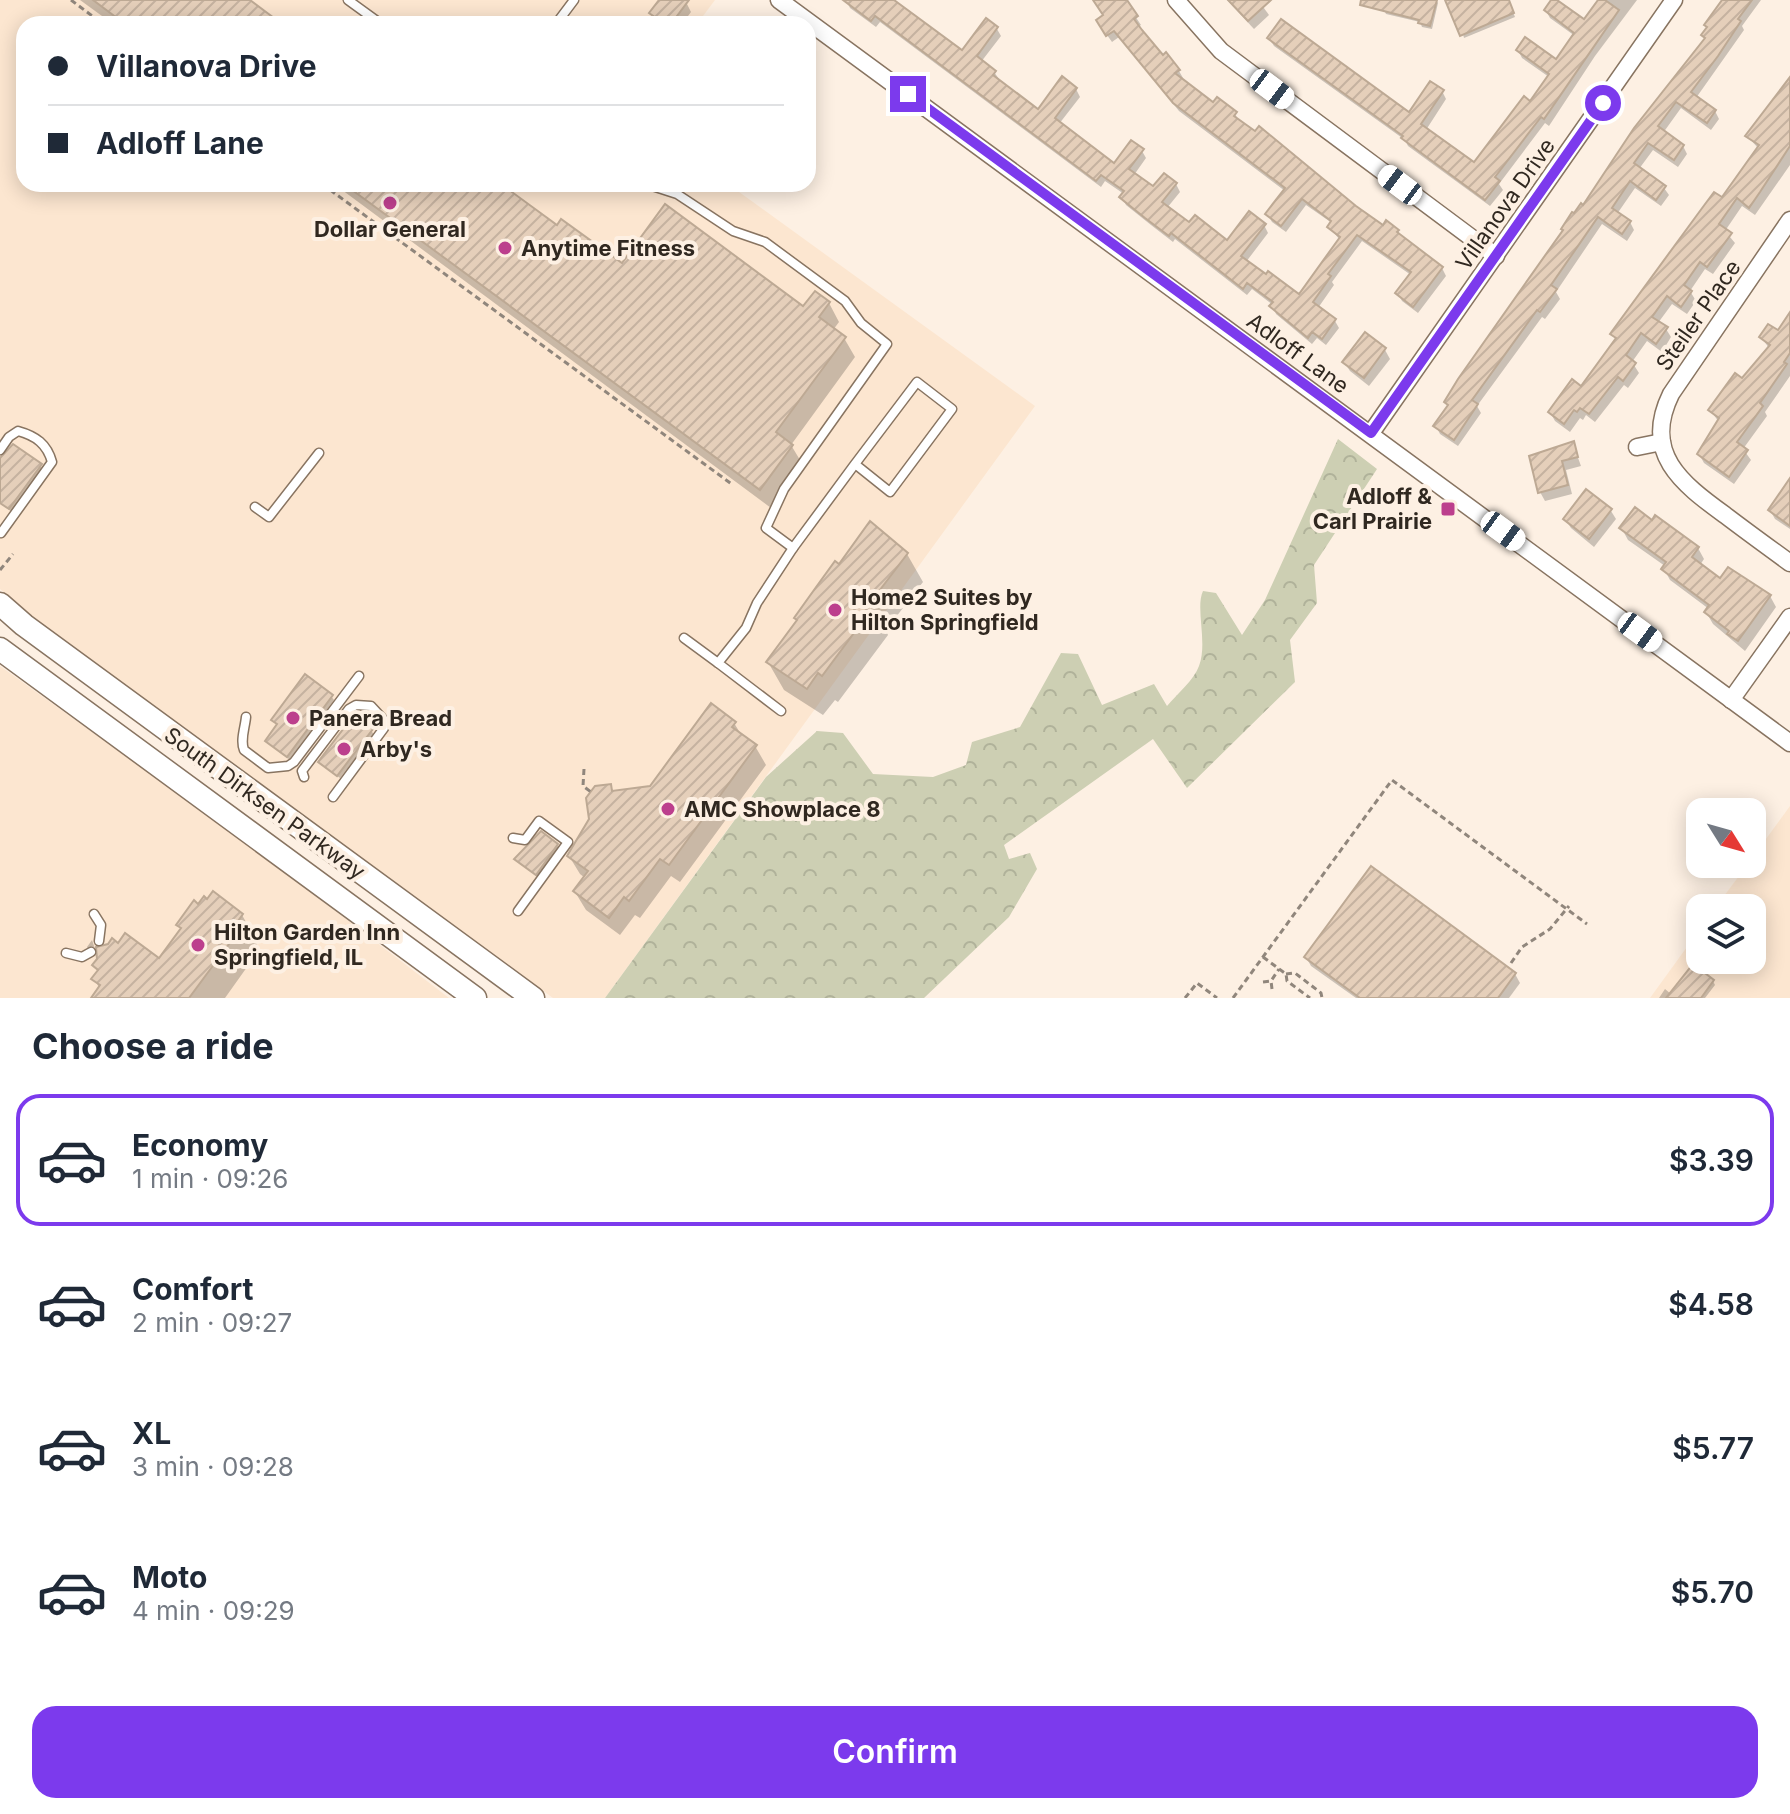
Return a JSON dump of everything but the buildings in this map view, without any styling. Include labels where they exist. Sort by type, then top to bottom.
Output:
[{"type":"main road","name":"South Dirksen Parkway","points":[[0,604],[24,625],[533,998]]},
{"type":"main road","name":"South Dirksen Parkway","points":[[0,649],[475,998]]},
{"type":"street","name":"Adloff Lane","points":[[779,0],[801,16]]},
{"type":"street","points":[[1176,0],[1221,51],[1496,256]]},
{"type":"street","name":"Villanova Drive","points":[[1371,433],[1674,0]]},
{"type":"street","name":"Adloff Lane","points":[[816,27],[1790,743]]},
{"type":"street","name":"Steiler Place","points":[[1662,442],[1662,419],[1671,394],[1790,220]]},
{"type":"street","points":[[1637,447],[1662,442],[1673,470],[1688,489],[1790,563]]},
{"type":"street","points":[[1731,700],[1790,617]]},
{"type":"lane","points":[[348,0],[370,16]]},
{"type":"lane","points":[[671,192],[733,231],[765,242],[845,301],[861,323],[887,344],[784,489],[766,528],[793,548]]},
{"type":"lane","points":[[718,663],[746,628],[757,603],[793,548],[855,464],[917,382],[952,409],[890,492],[855,464]]},
{"type":"lane","points":[[0,450],[9,437],[18,431],[41,441],[49,450],[52,462],[1,533]]},
{"type":"lane","points":[[255,507],[269,517],[319,453]]},
{"type":"lane","points":[[684,638],[781,711]]},
{"type":"lane","points":[[246,717],[242,738],[244,750],[268,768],[290,765],[359,676]]},
{"type":"lane","points":[[304,777],[302,771],[349,709],[356,705],[371,706],[384,720],[384,728],[333,797]]},
{"type":"lane","points":[[513,838],[525,840],[539,821],[568,842],[518,911]]},
{"type":"lane","points":[[94,914],[101,925],[99,941]]},
{"type":"lane","points":[[66,953],[82,957],[91,952]]},
{"type":"path","points":[[71,0],[92,16]]},
{"type":"path","points":[[333,192],[733,485]]},
{"type":"path","points":[[0,570],[13,554]]},
{"type":"path","points":[[584,769],[583,786],[591,792]]},
{"type":"path","points":[[1233,998],[1392,780],[1587,924]]},
{"type":"path","points":[[1511,963],[1522,947],[1545,934],[1568,907]]},
{"type":"path","points":[[1263,957],[1286,974],[1295,973],[1321,993],[1322,998]]},
{"type":"path","points":[[1272,989],[1271,981],[1279,969]]},
{"type":"path","points":[[1286,974],[1287,981],[1310,998]]},
{"type":"path","points":[[1263,982],[1271,981]]},
{"type":"path","points":[[1185,998],[1197,983],[1217,998]]},
{"type":"shaded area","points":[[0,0],[715,0],[703,16],[16,16],[16,192],[739,192],[1035,406],[605,998],[553,998],[32,617],[0,589]]},
{"type":"shaded area","points":[[0,666],[251,846],[449,998],[0,998]]},
{"type":"shaded area","points":[[1790,806],[1790,998],[1650,998],[1686,948],[1686,974],[1766,974],[1766,894],[1726,894],[1738,878],[1766,878],[1766,839]]},
{"type":"green space","points":[[1338,439],[1377,469],[1314,565],[1317,603],[1290,640],[1295,682],[1187,788],[1153,739],[1004,845],[1009,859],[1030,853],[1037,869],[1009,917],[924,998],[605,998],[766,777],[817,731],[843,733],[873,774],[933,777],[966,765],[972,742],[1020,727],[1061,653],[1078,654],[1102,705],[1154,684],[1167,706],[1199,666],[1203,591],[1216,593],[1242,635],[1265,600]]},
{"type":"place","name":"Dollar General","points":[[390,203]]},
{"type":"place","name":"Anytime Fitness","points":[[505,248]]},
{"type":"place","name":"Adloff & Carl Prairie","points":[[1448,509]]},
{"type":"place","name":"Home2 Suites by Hilton Springfield","points":[[835,610]]},
{"type":"place","name":"Panera Bread","points":[[293,718]]},
{"type":"place","name":"Arby's","points":[[344,749]]},
{"type":"place","name":"AMC Showplace 8","points":[[668,809]]},
{"type":"place","name":"Hilton Garden Inn Springfield, IL","points":[[198,945]]},
{"type":"route","points":[[908,94],[1371,433],[1603,103]]}]
